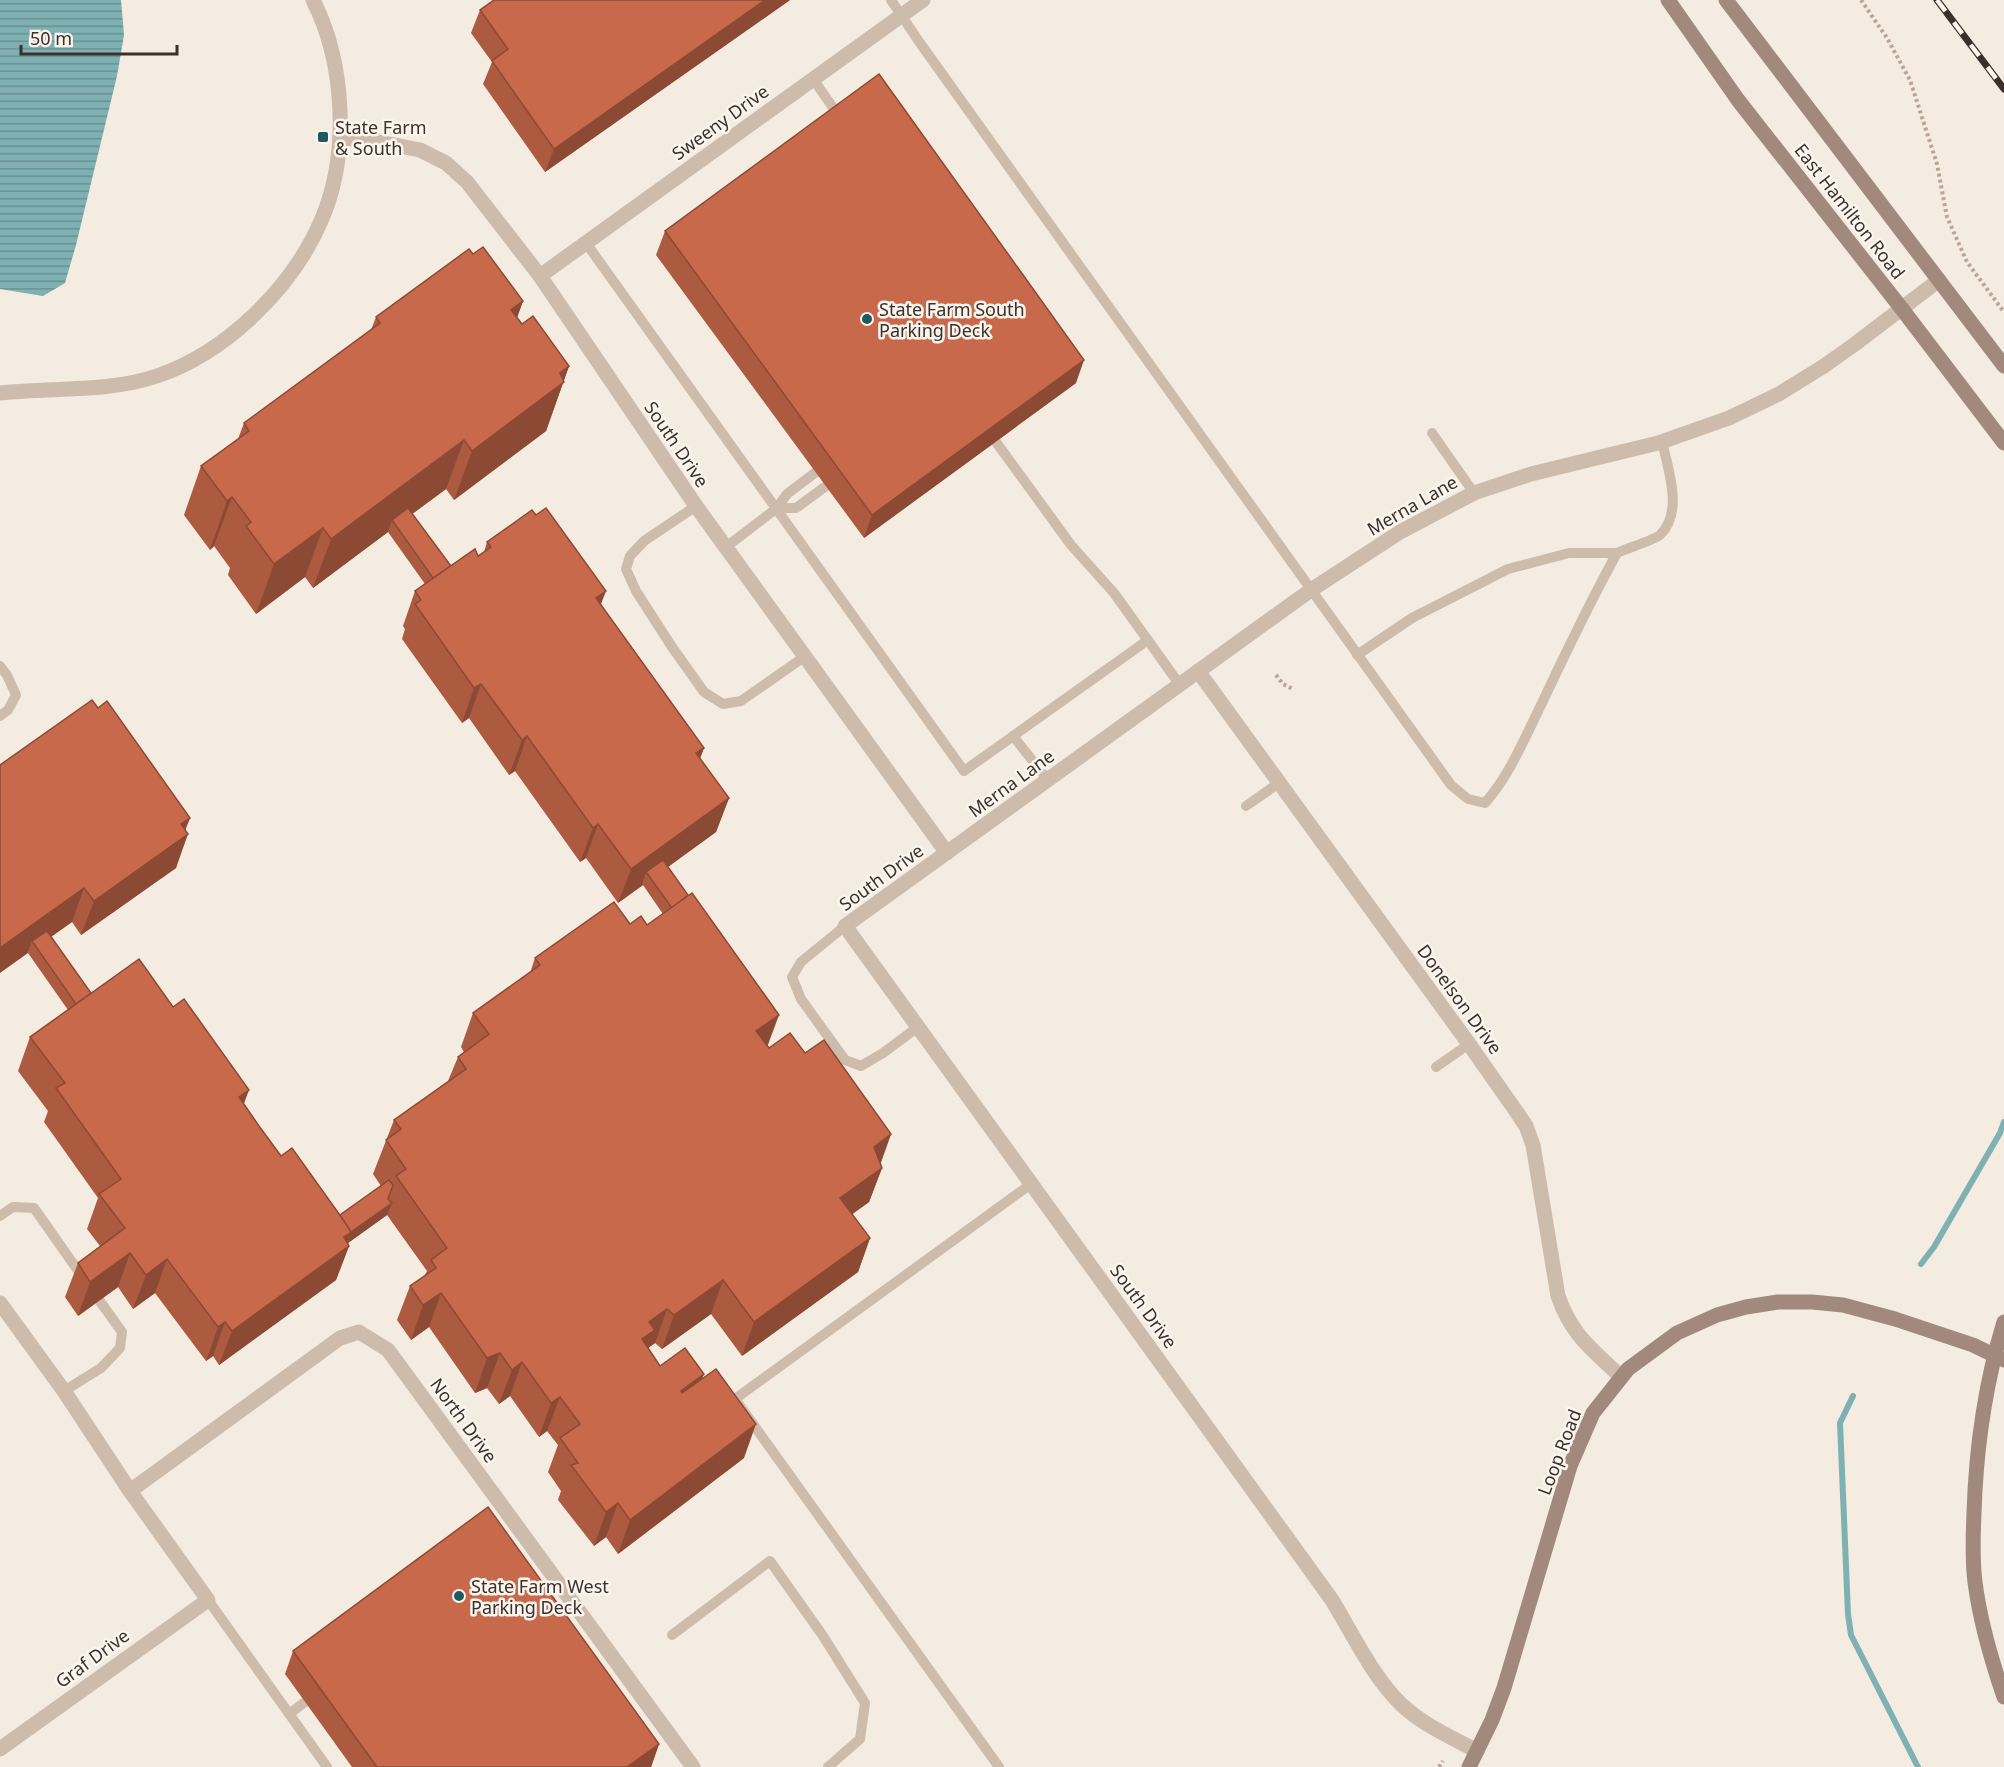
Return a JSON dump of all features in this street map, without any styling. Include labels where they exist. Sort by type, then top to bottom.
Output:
[{"type":"main road","name":"East Hamilton Road","points":[[1668,0],[1738,100],[2004,443]]},
{"type":"main road","name":"East Hamilton Road","points":[[1726,0],[2004,366]]},
{"type":"main road","name":"Loop Road","points":[[1469,1767],[1504,1688],[1570,1466],[1593,1413],[1628,1369],[1677,1333],[1717,1315],[1746,1306],[1778,1302],[1844,1305],[1973,1345],[1999,1358]]},
{"type":"main road","points":[[2004,1322],[1999,1358],[1983,1417],[1976,1472],[1973,1530],[1974,1579],[1982,1627],[2004,1697]]},
{"type":"street","points":[[0,393],[94,389],[136,382],[186,364],[231,336],[274,294],[294,268],[321,220],[334,178],[339,138],[339,109],[334,63],[327,34],[313,0]]},
{"type":"street","name":"Sweeny Drive","points":[[540,276],[923,0]]},
{"type":"street","name":"South Drive","points":[[339,138],[369,140],[420,150],[446,163],[467,182],[540,276],[696,506],[947,853],[845,926],[1332,1600],[1384,1685],[1402,1705],[1430,1726],[1477,1751]]},
{"type":"street","name":"Merna Lane","points":[[947,853],[1311,590],[1400,532],[1474,493],[1531,474],[1662,441],[1729,418],[1779,394],[1848,349],[1939,280]]},
{"type":"street","name":"Donelson Drive","points":[[1198,671],[1522,1120],[1533,1145],[1558,1296],[1565,1317],[1578,1335],[1621,1377]]},
{"type":"street","points":[[0,1303],[64,1391],[130,1491],[208,1600]]},
{"type":"street","name":"North Drive","points":[[130,1491],[340,1338],[359,1332],[388,1350],[597,1646],[693,1767]]},
{"type":"street","name":"Graf Drive","points":[[0,1749],[208,1600]]},
{"type":"lane","points":[[891,0],[926,53],[1450,785],[1468,799],[1485,803],[1497,790],[1582,618],[1617,553]]},
{"type":"lane","points":[[813,80],[842,119]]},
{"type":"lane","points":[[586,243],[964,771],[1148,640]]},
{"type":"lane","points":[[1431,434],[1474,493]]},
{"type":"lane","points":[[1357,655],[1412,618],[1508,569],[1569,553],[1617,553],[1658,537],[1669,522],[1673,501],[1662,441]]},
{"type":"lane","points":[[996,442],[1071,545],[1114,593],[1180,685]]},
{"type":"lane","points":[[726,547],[777,508],[787,494],[816,472]]},
{"type":"lane","points":[[777,508],[796,508],[826,486]]},
{"type":"lane","points":[[696,506],[644,541],[630,556],[626,569],[636,591],[704,692],[723,704],[741,701],[804,657]]},
{"type":"lane","points":[[0,666],[16,695],[8,710],[0,716]]},
{"type":"lane","points":[[1013,736],[1047,780]]},
{"type":"lane","points":[[1246,806],[1279,783]]},
{"type":"lane","points":[[845,926],[801,962],[792,977],[801,999],[845,1060],[861,1065],[880,1055],[918,1027]]},
{"type":"lane","points":[[1436,1067],[1469,1044]]},
{"type":"lane","points":[[999,1767],[735,1399],[1031,1184]]},
{"type":"lane","points":[[0,1216],[13,1207],[34,1208],[86,1281]]},
{"type":"lane","points":[[64,1391],[101,1368],[120,1348],[122,1332],[99,1300]]},
{"type":"lane","points":[[672,1635],[770,1561],[823,1636],[865,1703],[860,1739],[828,1767]]},
{"type":"lane","points":[[208,1600],[327,1767]]},
{"type":"lane","points":[[289,1714],[305,1702]]},
{"type":"path","points":[[1861,0],[1887,38],[1910,80],[1937,164],[1947,218],[1967,262],[2004,312]]},
{"type":"path","points":[[1276,675],[1283,684],[1293,689]]},
{"type":"path","points":[[1439,1767],[1443,1761]]},
{"type":"water","points":[[0,0],[121,0],[124,35],[117,76],[76,245],[65,283],[43,296],[0,289]]},
{"type":"building","points":[[494,0],[765,0],[554,149],[492,61],[508,49],[480,10]]},
{"type":"building","name":"State Farm South Parking Deck","points":[[879,74],[1084,360],[872,515],[665,231]]},
{"type":"building","points":[[483,247],[523,301],[511,310],[522,324],[533,316],[569,366],[560,373],[564,382],[472,451],[464,440],[331,539],[323,528],[274,564],[246,526],[251,522],[232,497],[227,501],[201,466],[249,431],[244,423],[380,323],[376,317],[469,249],[473,254]]},
{"type":"building","points":[[408,508],[451,566],[433,578],[392,520]]},
{"type":"building","points":[[546,508],[606,591],[596,598],[704,748],[696,753],[729,798],[631,869],[598,824],[593,828],[527,736],[522,740],[481,684],[474,688],[415,604],[421,600],[415,591],[475,549],[478,556],[491,547],[487,542],[532,510],[536,515]]},
{"type":"building","points":[[92,700],[98,708],[107,701],[190,818],[181,824],[188,834],[94,901],[84,888],[0,948],[0,765]]},
{"type":"building","points":[[663,860],[688,895],[672,908],[646,872]]},
{"type":"building","points":[[692,893],[779,1015],[756,1031],[769,1048],[790,1033],[805,1053],[824,1040],[891,1134],[874,1147],[882,1168],[840,1198],[870,1238],[754,1322],[723,1280],[674,1315],[667,1309],[649,1322],[655,1330],[642,1339],[660,1366],[685,1348],[704,1374],[681,1391],[682,1393],[716,1369],[756,1424],[630,1520],[618,1503],[606,1512],[571,1465],[578,1463],[560,1438],[580,1424],[560,1397],[551,1403],[522,1362],[512,1370],[500,1353],[487,1358],[441,1293],[423,1305],[410,1286],[436,1268],[431,1260],[447,1248],[396,1176],[406,1169],[386,1140],[401,1129],[394,1120],[466,1069],[458,1057],[489,1034],[473,1013],[540,965],[535,958],[614,902],[630,924],[641,916],[647,925]]},
{"type":"building","points":[[47,931],[91,993],[76,1004],[32,941]]},
{"type":"building","points":[[139,959],[173,1007],[184,999],[249,1090],[239,1097],[259,1126],[281,1156],[292,1148],[352,1232],[344,1237],[349,1246],[232,1331],[225,1322],[218,1327],[167,1259],[146,1275],[130,1253],[90,1282],[78,1263],[125,1228],[99,1194],[121,1179],[56,1088],[65,1083],[30,1037]]},
{"type":"building","points":[[389,1180],[393,1185],[388,1199],[392,1203],[351,1232],[340,1215]]},
{"type":"building","name":"State Farm West Parking Deck","points":[[488,1507],[659,1744],[627,1767],[377,1767],[293,1651]]},
{"type":"waterway","points":[[1921,1264],[1934,1247],[2000,1133],[2004,1122]]},
{"type":"waterway","points":[[1853,1396],[1840,1423],[1848,1614],[1851,1635],[1918,1767]]},
{"type":"railway","points":[[1937,0],[2004,89]]},
{"type":"place","name":"State Farm & South","points":[[323,137]]},
{"type":"place","name":"State Farm South Parking Deck","points":[[867,319]]},
{"type":"place","name":"State Farm West Parking Deck","points":[[459,1596]]}]
